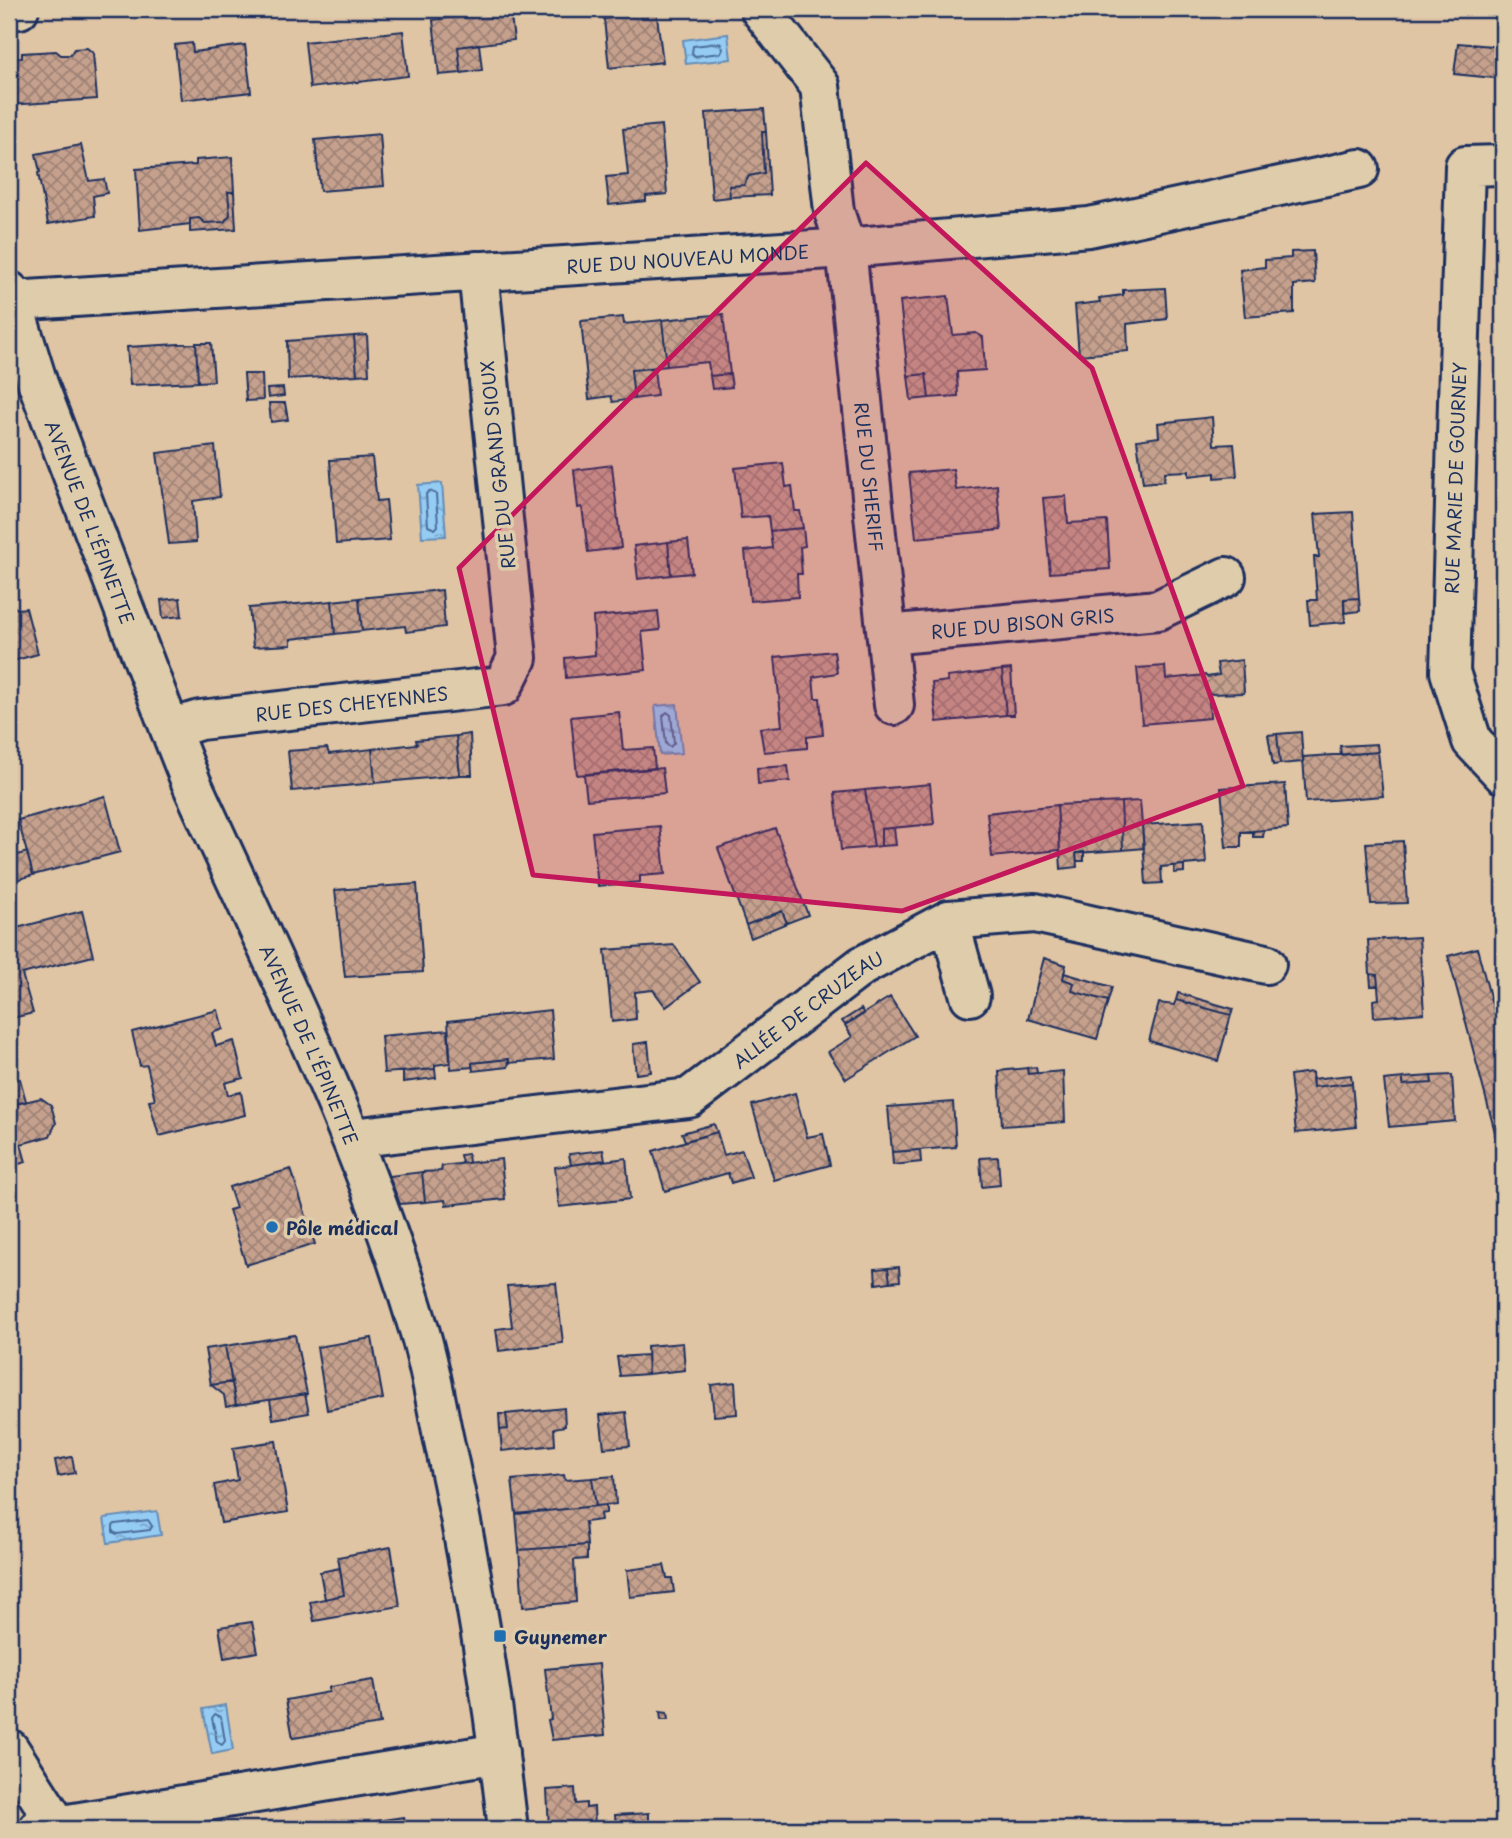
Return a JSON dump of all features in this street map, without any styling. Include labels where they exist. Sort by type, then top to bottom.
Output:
[{"type":"street","points":[[9,10],[19,9]]},
{"type":"street","name":"RUE DU SHERIFF","points":[[760,9],[820,86],[834,211],[846,248],[894,705]]},
{"type":"street","name":"RUE MARIE DE GOURNEY","points":[[1503,165],[1465,166],[1450,672],[1472,741],[1503,774]]},
{"type":"street","name":"RUE DU NOUVEAU MONDE","points":[[10,296],[846,248],[1089,227],[1359,169]]},
{"type":"street","name":"RUE DU GRAND SIOUX","points":[[478,271],[517,658]]},
{"type":"street","name":"AVENUE DE L'ÉPINETTE","points":[[10,296],[23,386],[191,782],[352,1138],[392,1245],[418,1326],[466,1539],[508,1829]]},
{"type":"street","name":"RUE DU BISON GRIS","points":[[887,635],[1158,610],[1226,577]]},
{"type":"street","name":"RUE DES CHEYENNES","points":[[170,729],[200,720],[503,685],[517,658]]},
{"type":"street","name":"ALLÉE DE CRUZEAU","points":[[352,1138],[690,1098],[862,966],[948,920],[1035,913],[1266,964]]},
{"type":"street","points":[[948,920],[970,996]]},
{"type":"street","points":[[9,1749],[48,1828],[499,1753]]},
{"type":"highlighted area","points":[[866,163],[1092,368],[1243,786],[902,911],[533,875],[459,568]]},
{"type":"water","points":[[728,34],[731,59],[686,64],[683,40]]},
{"type":"water","points":[[442,483],[446,536],[422,537],[418,485]]},
{"type":"water","points":[[677,704],[682,753],[660,755],[655,706]]},
{"type":"water","points":[[157,1511],[161,1535],[108,1543],[104,1518]]},
{"type":"water","points":[[226,1705],[233,1750],[212,1754],[203,1709]]},
{"type":"building","points":[[455,9],[510,9],[514,40],[458,47],[461,73],[439,75],[433,20],[456,17]]},
{"type":"building","points":[[609,9],[656,9],[663,62],[609,68],[604,19],[610,18]]},
{"type":"building","points":[[403,31],[408,76],[310,88],[305,42]]},
{"type":"building","points":[[192,43],[193,52],[245,45],[251,92],[181,100],[175,45]]},
{"type":"building","points":[[1458,43],[1503,47],[1503,79],[1454,74]]},
{"type":"building","points":[[479,44],[482,70],[461,73],[458,47]]},
{"type":"building","points":[[87,48],[93,53],[97,99],[10,105],[9,59],[22,58],[22,53],[56,51],[61,55],[70,55],[74,49]]},
{"type":"building","points":[[764,109],[764,173],[749,176],[744,185],[729,186],[730,197],[712,199],[706,113]]},
{"type":"building","points":[[661,125],[667,194],[646,196],[646,201],[609,205],[606,177],[628,175],[623,129]]},
{"type":"building","points":[[762,132],[766,132],[770,195],[730,197],[729,186],[744,185],[749,176],[764,173]]},
{"type":"building","points":[[380,134],[384,186],[320,191],[315,140]]},
{"type":"building","points":[[81,145],[89,181],[104,179],[107,193],[93,196],[95,216],[48,224],[36,154]]},
{"type":"building","points":[[232,157],[234,192],[228,192],[230,215],[224,222],[205,223],[199,218],[190,219],[190,224],[140,230],[136,169],[196,165],[196,160]]},
{"type":"building","points":[[228,192],[234,192],[236,229],[190,232],[190,219],[199,218],[205,223],[224,222],[230,215]]},
{"type":"building","points":[[1313,251],[1315,283],[1294,285],[1294,313],[1245,317],[1240,270],[1265,267],[1265,260],[1291,258],[1291,252]]},
{"type":"building","points":[[1165,288],[1167,319],[1127,324],[1128,351],[1079,355],[1075,305],[1100,302],[1099,298],[1123,295],[1123,290]]},
{"type":"building","points":[[948,296],[953,335],[976,333],[983,337],[985,370],[957,372],[958,396],[929,398],[926,374],[908,376],[900,301]]},
{"type":"building","points":[[723,314],[730,374],[710,376],[708,362],[667,366],[662,320]]},
{"type":"building","points":[[623,317],[624,324],[662,320],[667,366],[631,370],[634,399],[613,402],[611,396],[589,399],[581,321]]},
{"type":"building","points":[[367,335],[369,374],[357,375],[354,336]]},
{"type":"building","points":[[354,336],[357,375],[288,379],[287,341]]},
{"type":"building","points":[[196,343],[198,382],[130,385],[127,347]]},
{"type":"building","points":[[196,343],[211,343],[214,381],[198,382]]},
{"type":"building","points":[[654,368],[657,396],[634,399],[631,370]]},
{"type":"building","points":[[244,374],[262,374],[263,400],[246,401]]},
{"type":"building","points":[[730,374],[732,387],[712,389],[710,376]]},
{"type":"building","points":[[926,374],[929,398],[911,400],[908,376]]},
{"type":"building","points":[[283,388],[284,396],[268,398],[267,389]]},
{"type":"building","points":[[269,403],[285,403],[288,420],[271,422]]},
{"type":"building","points":[[1212,417],[1214,445],[1234,444],[1237,476],[1215,478],[1215,473],[1189,476],[1189,471],[1165,472],[1164,481],[1143,483],[1137,440],[1159,437],[1158,423]]},
{"type":"building","points":[[215,446],[220,497],[193,501],[196,542],[169,544],[157,453]]},
{"type":"building","points":[[372,457],[377,501],[386,500],[390,540],[336,544],[330,460]]},
{"type":"building","points":[[783,463],[786,487],[792,486],[795,511],[800,511],[803,528],[770,531],[768,516],[741,518],[735,468]]},
{"type":"building","points":[[612,465],[621,548],[588,552],[582,507],[578,508],[574,470]]},
{"type":"building","points":[[953,469],[956,490],[997,485],[1001,530],[916,538],[909,473]]},
{"type":"building","points":[[1066,496],[1068,523],[1107,521],[1110,569],[1050,573],[1043,498]]},
{"type":"building","points":[[1353,512],[1359,598],[1344,599],[1345,622],[1310,625],[1308,600],[1317,600],[1314,557],[1319,557],[1315,514]]},
{"type":"building","points":[[803,528],[805,546],[800,547],[802,574],[797,574],[798,597],[750,601],[745,551],[772,548],[770,531]]},
{"type":"building","points":[[688,540],[692,573],[671,575],[668,542]]},
{"type":"building","points":[[668,542],[671,575],[638,579],[634,546]]},
{"type":"building","points":[[442,590],[445,627],[406,632],[405,626],[362,631],[359,598]]},
{"type":"building","points":[[180,598],[182,616],[163,618],[161,600]]},
{"type":"building","points":[[359,598],[362,631],[335,634],[332,601]]},
{"type":"building","points":[[1359,598],[1360,611],[1344,613],[1344,599]]},
{"type":"building","points":[[332,601],[335,634],[291,639],[291,645],[253,647],[249,608]]},
{"type":"building","points":[[14,606],[17,609],[26,608],[38,654],[9,662],[9,607]]},
{"type":"building","points":[[658,611],[660,630],[642,632],[646,670],[566,678],[565,658],[595,655],[593,617]]},
{"type":"building","points":[[834,651],[837,673],[813,677],[815,698],[820,698],[823,735],[807,737],[807,748],[764,752],[760,728],[782,726],[775,657]]},
{"type":"building","points":[[1242,660],[1244,693],[1209,694],[1210,718],[1142,724],[1137,668],[1165,666],[1166,679],[1207,677],[1219,675],[1217,663]]},
{"type":"building","points":[[1011,669],[1014,715],[1006,715],[1002,670]]},
{"type":"building","points":[[1002,670],[1006,715],[937,722],[932,683],[948,681],[947,677]]},
{"type":"building","points":[[619,712],[623,750],[653,748],[655,768],[577,775],[571,717]]},
{"type":"building","points":[[1301,732],[1303,762],[1280,764],[1277,734]]},
{"type":"building","points":[[470,734],[472,775],[460,775],[456,736]]},
{"type":"building","points":[[1277,734],[1280,764],[1273,765],[1268,735]]},
{"type":"building","points":[[456,736],[460,775],[375,783],[372,749],[417,744],[416,740]]},
{"type":"building","points":[[1377,744],[1378,752],[1341,755],[1340,746]]},
{"type":"building","points":[[327,748],[329,754],[372,749],[375,783],[292,791],[288,751]]},
{"type":"building","points":[[1378,752],[1383,796],[1306,802],[1303,757]]},
{"type":"building","points":[[788,766],[790,781],[758,784],[757,768]]},
{"type":"building","points":[[662,768],[665,793],[587,800],[584,775]]},
{"type":"building","points":[[930,784],[934,824],[881,829],[881,846],[874,847],[865,790]]},
{"type":"building","points":[[1285,784],[1288,828],[1241,832],[1241,847],[1226,847],[1221,788]]},
{"type":"building","points":[[865,790],[874,847],[841,850],[835,793]]},
{"type":"building","points":[[105,796],[120,852],[33,875],[18,820]]},
{"type":"building","points":[[1140,801],[1144,848],[1123,850],[1121,802]]},
{"type":"building","points":[[1121,802],[1123,850],[1076,853],[1077,867],[1061,869],[1057,805]]},
{"type":"building","points":[[1057,805],[1060,850],[992,857],[987,813]]},
{"type":"building","points":[[1203,821],[1206,863],[1161,867],[1162,883],[1146,884],[1142,825]]},
{"type":"building","points":[[660,826],[665,874],[640,876],[640,882],[598,886],[592,832]]},
{"type":"building","points":[[775,828],[808,915],[787,923],[782,911],[746,925],[718,848]]},
{"type":"building","points":[[894,828],[896,845],[881,846],[881,829]]},
{"type":"building","points":[[1264,830],[1263,837],[1253,837],[1253,831]]},
{"type":"building","points":[[1403,841],[1407,903],[1371,904],[1366,843]]},
{"type":"building","points":[[27,852],[33,875],[9,882],[9,858]]},
{"type":"building","points":[[1084,852],[1084,861],[1077,861],[1076,853]]},
{"type":"building","points":[[1184,865],[1184,872],[1174,873],[1174,866]]},
{"type":"building","points":[[417,884],[423,972],[345,977],[335,890]]},
{"type":"building","points":[[82,911],[93,956],[22,974],[33,1013],[9,1019],[9,930]]},
{"type":"building","points":[[782,911],[787,923],[751,938],[746,925]]},
{"type":"building","points":[[1419,937],[1424,1013],[1374,1017],[1373,1000],[1379,999],[1377,975],[1370,974],[1368,940]]},
{"type":"building","points":[[674,945],[700,982],[666,1007],[653,990],[635,992],[636,1019],[612,1022],[605,950]]},
{"type":"building","points":[[1477,948],[1503,1045],[1503,1162],[1448,956]]},
{"type":"building","points":[[1044,958],[1066,965],[1063,979],[1074,983],[1072,991],[1108,1001],[1097,1039],[1028,1019]]},
{"type":"building","points":[[1064,973],[1112,987],[1108,1001],[1072,991],[1074,983],[1063,979]]},
{"type":"building","points":[[1370,974],[1377,975],[1378,985],[1371,986]]},
{"type":"building","points":[[1178,993],[1233,1009],[1231,1015],[1176,1000]]},
{"type":"building","points":[[890,997],[915,1036],[846,1079],[828,1052],[852,1037],[845,1025]]},
{"type":"building","points":[[1176,1000],[1231,1015],[1218,1061],[1149,1041],[1159,1003],[1174,1005]]},
{"type":"building","points":[[861,1009],[864,1014],[845,1025],[842,1021]]},
{"type":"building","points":[[218,1010],[223,1029],[212,1033],[216,1046],[234,1041],[243,1078],[225,1083],[228,1095],[241,1092],[245,1115],[159,1136],[149,1101],[155,1100],[147,1065],[140,1066],[132,1032]]},
{"type":"building","points":[[550,1010],[554,1059],[509,1063],[509,1059],[472,1063],[472,1067],[451,1069],[448,1021]]},
{"type":"building","points":[[448,1030],[450,1063],[435,1065],[435,1069],[384,1073],[381,1036]]},
{"type":"building","points":[[648,1042],[651,1072],[636,1074],[633,1044]]},
{"type":"building","points":[[509,1059],[508,1067],[473,1071],[472,1063]]},
{"type":"building","points":[[1036,1067],[1037,1073],[1028,1074],[1027,1068]]},
{"type":"building","points":[[1027,1068],[1028,1074],[1063,1071],[1065,1122],[1002,1126],[999,1071]]},
{"type":"building","points":[[435,1069],[436,1078],[403,1082],[403,1072]]},
{"type":"building","points":[[1312,1072],[1313,1087],[1352,1083],[1356,1127],[1296,1133],[1290,1075]]},
{"type":"building","points":[[1351,1075],[1352,1083],[1313,1087],[1312,1079]]},
{"type":"building","points":[[1452,1075],[1455,1121],[1389,1127],[1384,1080],[1403,1078],[1403,1085],[1432,1083],[1431,1076]]},
{"type":"building","points":[[1431,1076],[1432,1083],[1403,1085],[1403,1078]]},
{"type":"building","points":[[20,1079],[26,1101],[16,1104],[9,1091],[9,1082]]},
{"type":"building","points":[[9,1091],[16,1104],[41,1098],[51,1105],[56,1123],[50,1136],[21,1144],[26,1162],[11,1166],[12,1173],[9,1174]]},
{"type":"building","points":[[795,1093],[807,1137],[823,1134],[830,1165],[774,1180],[752,1105]]},
{"type":"building","points":[[953,1102],[956,1147],[892,1152],[888,1107]]},
{"type":"building","points":[[714,1124],[717,1132],[685,1141],[682,1133]]},
{"type":"building","points":[[717,1132],[724,1155],[742,1150],[751,1177],[731,1183],[728,1173],[665,1191],[653,1151]]},
{"type":"building","points":[[603,1150],[605,1160],[571,1165],[569,1154]]},
{"type":"building","points":[[920,1150],[921,1162],[893,1165],[892,1152]]},
{"type":"building","points":[[468,1154],[469,1163],[462,1163],[460,1155]]},
{"type":"building","points":[[998,1157],[1000,1185],[982,1187],[980,1158]]},
{"type":"building","points":[[626,1158],[630,1199],[559,1207],[555,1167]]},
{"type":"building","points":[[501,1159],[505,1199],[446,1205],[445,1200],[425,1202],[422,1172],[441,1171],[442,1166]]},
{"type":"building","name":"Pôle médical","points":[[291,1169],[315,1244],[246,1265],[229,1210],[236,1208],[229,1187]]},
{"type":"building","points":[[422,1172],[425,1202],[400,1204],[389,1176]]},
{"type":"building","points":[[899,1267],[900,1281],[890,1282],[888,1268]]},
{"type":"building","points":[[888,1268],[890,1282],[876,1284],[875,1269]]},
{"type":"building","points":[[556,1283],[563,1343],[499,1351],[496,1329],[512,1327],[507,1286]]},
{"type":"building","points":[[295,1335],[307,1394],[236,1405],[225,1346]]},
{"type":"building","points":[[372,1338],[383,1399],[327,1410],[317,1347]]},
{"type":"building","points":[[683,1343],[685,1370],[648,1374],[647,1346]]},
{"type":"building","points":[[225,1346],[232,1382],[211,1385],[205,1349]]},
{"type":"building","points":[[647,1355],[648,1374],[620,1376],[617,1357]]},
{"type":"building","points":[[232,1382],[236,1405],[226,1407],[224,1395],[211,1385]]},
{"type":"building","points":[[735,1382],[737,1414],[714,1416],[711,1385]]},
{"type":"building","points":[[305,1394],[309,1413],[273,1419],[270,1400]]},
{"type":"building","points":[[564,1408],[565,1426],[554,1428],[555,1445],[502,1451],[500,1430],[508,1429],[506,1414]]},
{"type":"building","points":[[626,1412],[630,1446],[604,1448],[600,1415]]},
{"type":"building","points":[[499,1414],[506,1414],[508,1429],[500,1430]]},
{"type":"building","points":[[276,1441],[288,1512],[221,1523],[214,1485],[238,1480],[233,1448]]},
{"type":"building","points":[[72,1457],[75,1473],[58,1476],[55,1460]]},
{"type":"building","points":[[564,1475],[565,1480],[592,1478],[596,1506],[516,1514],[512,1480]]},
{"type":"building","points":[[614,1476],[616,1504],[596,1506],[592,1478]]},
{"type":"building","points":[[606,1505],[606,1513],[600,1514],[601,1520],[585,1522],[587,1545],[519,1550],[516,1514]]},
{"type":"building","points":[[587,1545],[587,1559],[574,1560],[576,1602],[523,1607],[519,1550]]},
{"type":"building","points":[[391,1547],[400,1606],[314,1621],[310,1602],[344,1595],[338,1557]]},
{"type":"building","points":[[664,1565],[667,1578],[672,1578],[674,1592],[630,1597],[627,1570]]},
{"type":"building","points":[[340,1568],[344,1595],[325,1599],[320,1572]]},
{"type":"building","points":[[252,1622],[258,1652],[224,1658],[219,1627]]},
{"type":"building","points":[[599,1664],[605,1735],[552,1740],[545,1669]]},
{"type":"building","points":[[373,1680],[380,1724],[293,1738],[286,1700],[329,1692],[329,1687]]},
{"type":"building","points":[[660,1712],[667,1713],[668,1720],[661,1720]]},
{"type":"building","points":[[575,1788],[576,1804],[586,1803],[586,1808],[594,1807],[595,1829],[549,1829],[547,1790]]},
{"type":"building","points":[[649,1813],[649,1829],[616,1829],[615,1815]]},
{"type":"building","points":[[404,1817],[406,1829],[322,1829]]},
{"type":"place","name":"Pôle médical","points":[[272,1227]]},
{"type":"place","name":"Guynemer","points":[[500,1636]]}]
